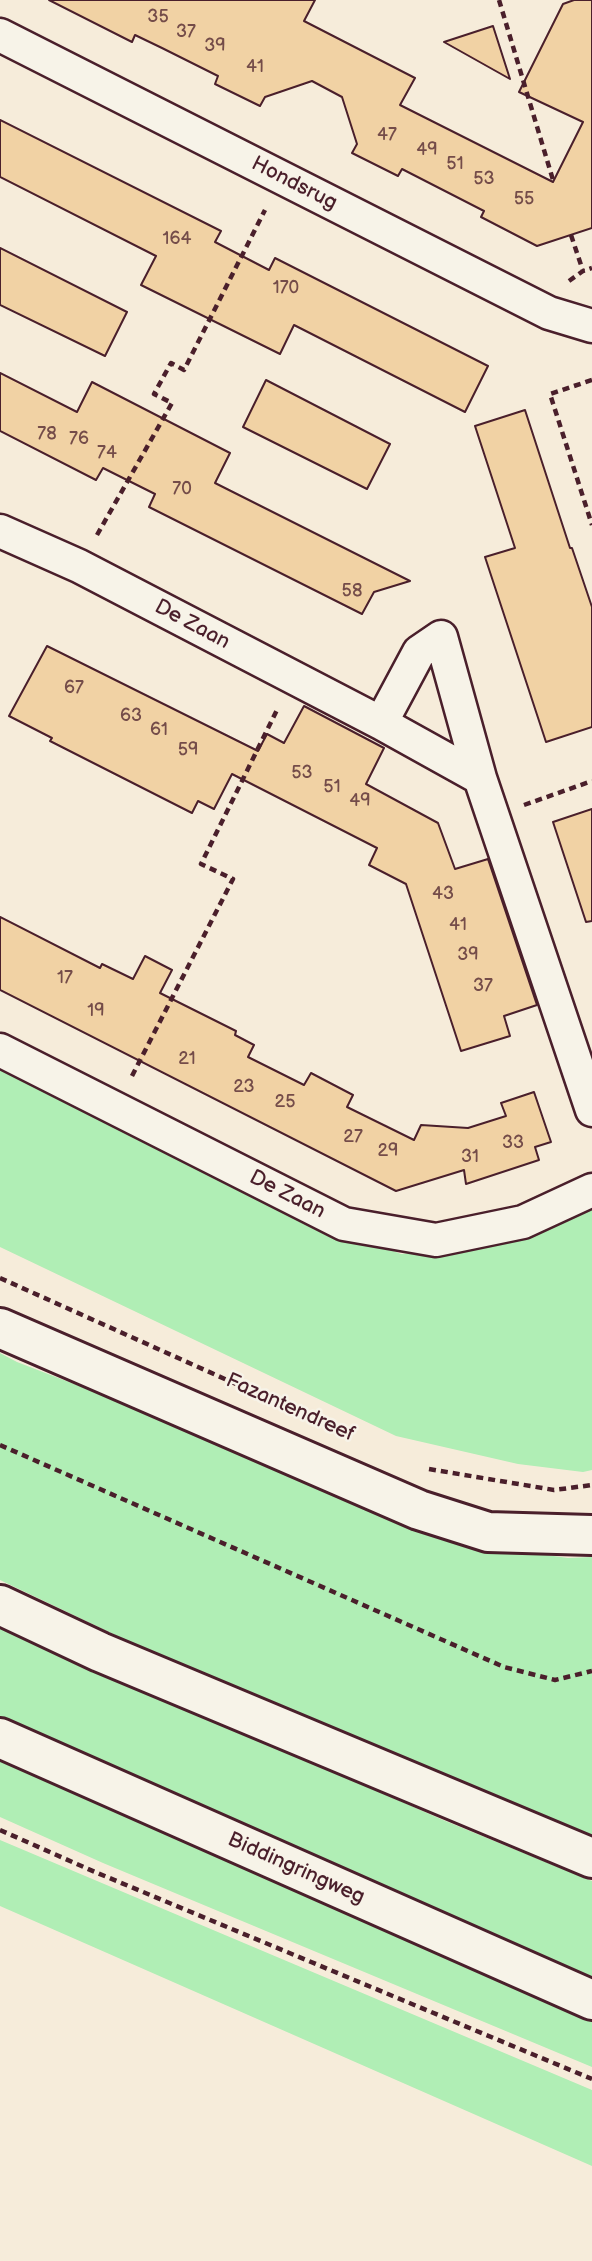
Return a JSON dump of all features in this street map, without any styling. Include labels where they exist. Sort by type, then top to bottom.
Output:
[{"type":"main road","name":"Fazantendreef","points":[[0,1328],[419,1510],[488,1532],[592,1535]]},
{"type":"main road","points":[[0,1605],[100,1652],[592,1858]]},
{"type":"main road","name":"Biddingringweg","points":[[0,1738],[592,2000]]},
{"type":"street","name":"Hondsrug","points":[[0,35],[549,313],[592,326]]},
{"type":"street","name":"De Zaan","points":[[0,531],[79,566],[381,723],[480,778]]},
{"type":"street","points":[[381,723],[419,652],[441,637],[480,778],[592,1110]]},
{"type":"street","name":"De Zaan","points":[[0,1050],[344,1224],[436,1240],[523,1222],[592,1190]]},
{"type":"path","points":[[499,0],[553,180]]},
{"type":"path","points":[[79,566],[172,402],[154,394],[171,363],[184,370],[281,178]]},
{"type":"path","points":[[571,235],[583,271]]},
{"type":"path","points":[[592,380],[550,394],[592,525]]},
{"type":"path","points":[[115,1108],[233,879],[201,864],[293,677]]},
{"type":"path","points":[[494,815],[592,781]]},
{"type":"path","name":"Fazantendreef","points":[[0,1278],[237,1384]]},
{"type":"path","points":[[0,1445],[503,1667],[555,1680],[592,1671]]},
{"type":"path","points":[[425,1468],[554,1490],[592,1485]]},
{"type":"path","points":[[0,1830],[592,2079]]},
{"type":"green space","points":[[0,1064],[299,1213],[401,1254],[463,1250],[592,1210],[592,1470],[583,1472],[518,1464],[396,1436],[0,1247]]},
{"type":"green space","points":[[0,1353],[165,1419],[374,1511],[474,1545],[568,1558],[592,1557],[592,1839],[216,1683],[0,1580]]},
{"type":"green space","points":[[0,1625],[443,1820],[592,1881],[592,1981],[428,1917],[0,1718]]},
{"type":"green space","points":[[0,1743],[592,2009],[592,2067],[103,1863],[0,1817]]},
{"type":"green space","points":[[0,1840],[592,2090],[592,2166],[0,1906]]},
{"type":"building","points":[[49,0],[315,0],[304,21],[415,78],[400,105],[553,182],[583,122],[519,92],[563,4],[574,0],[592,0],[592,228],[537,246],[481,217],[484,211],[402,169],[398,176],[352,153],[357,144],[342,97],[312,81],[265,97],[260,106],[215,84],[218,76],[135,35],[132,42]]},
{"type":"building","points":[[493,26],[510,79],[444,42]]},
{"type":"building","points":[[0,120],[221,231],[215,242],[269,270],[275,258],[488,366],[465,412],[294,325],[280,354],[141,285],[156,256],[0,177]]},
{"type":"building","points":[[0,248],[127,312],[105,356],[0,305]]},
{"type":"building","points":[[0,373],[77,412],[92,382],[230,453],[215,483],[410,581],[374,592],[362,614],[149,507],[155,494],[103,468],[96,480],[0,431]]},
{"type":"building","points":[[266,380],[390,444],[367,489],[243,427]]},
{"type":"building","points":[[525,410],[592,607],[592,727],[546,742],[485,557],[515,548],[475,426]]},
{"type":"building","points":[[47,646],[258,751],[267,734],[284,743],[304,706],[384,748],[366,784],[438,823],[455,869],[488,859],[537,1005],[504,1016],[510,1036],[461,1051],[406,884],[369,865],[377,848],[232,774],[214,809],[198,801],[192,813],[50,741],[52,738],[9,716]]},
{"type":"building","points":[[592,809],[592,921],[586,922],[553,822]]},
{"type":"building","points":[[0,917],[100,968],[102,964],[133,979],[145,956],[172,970],[160,993],[236,1031],[235,1035],[254,1045],[248,1057],[304,1085],[311,1073],[353,1095],[347,1107],[414,1140],[421,1125],[468,1128],[506,1116],[501,1103],[534,1092],[551,1142],[535,1147],[539,1160],[466,1184],[464,1170],[396,1191],[0,990]]}]
